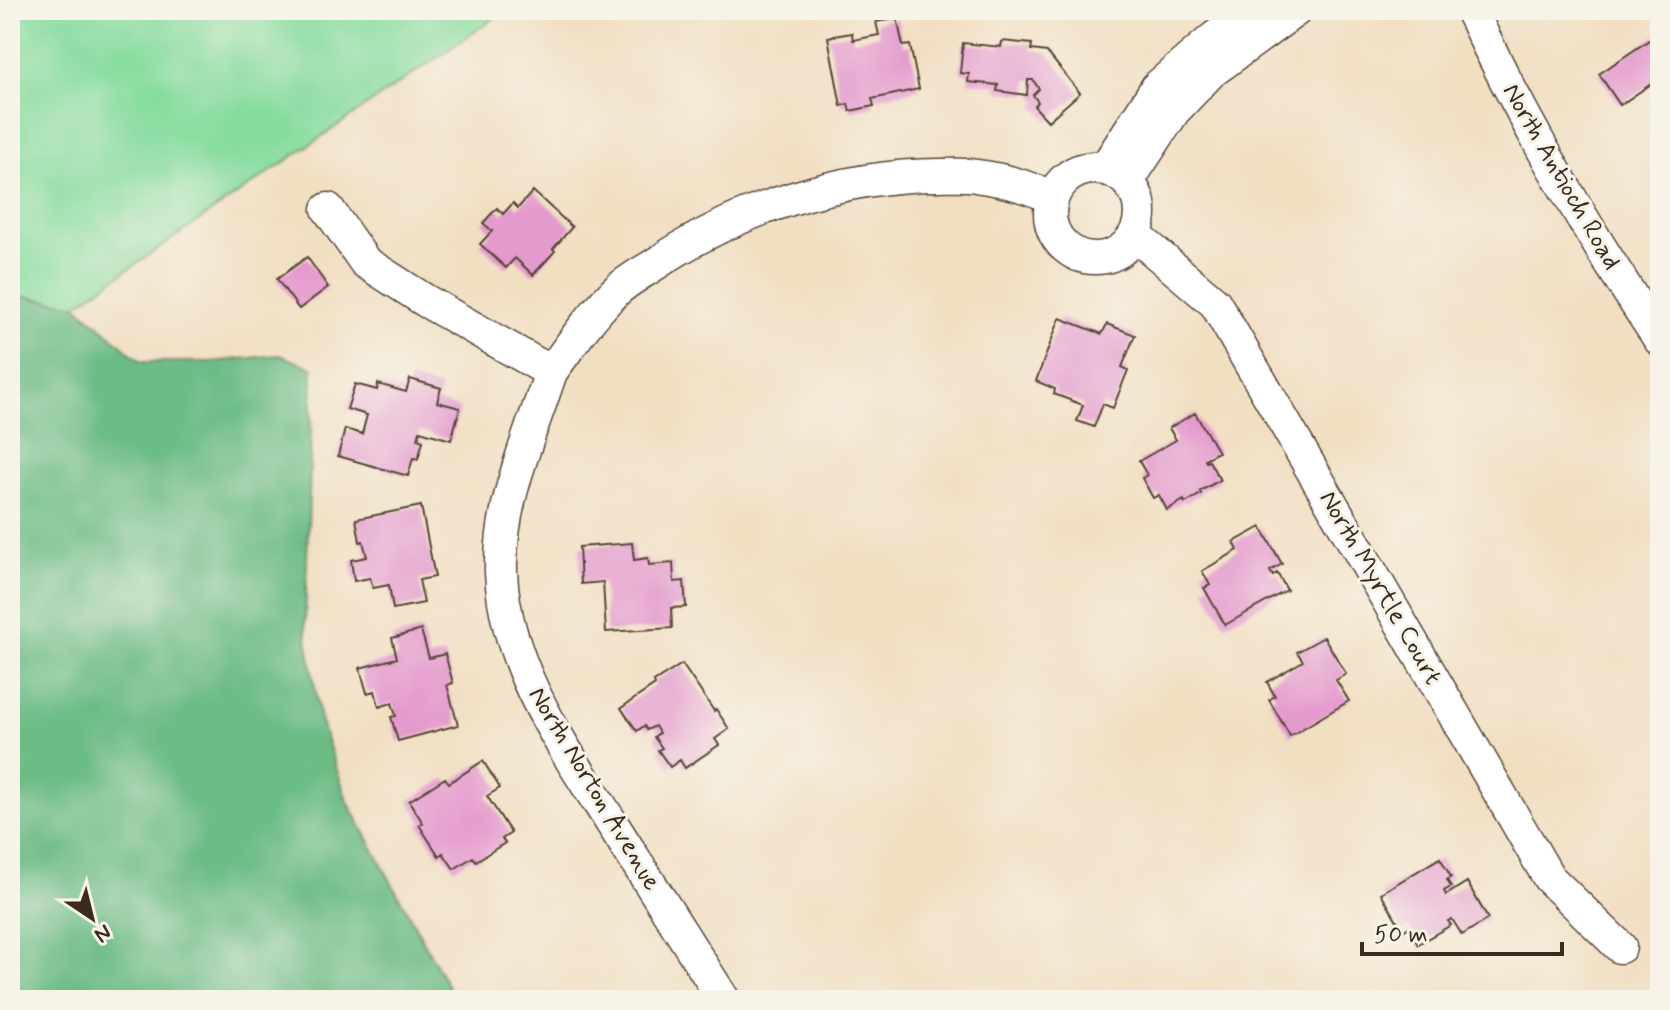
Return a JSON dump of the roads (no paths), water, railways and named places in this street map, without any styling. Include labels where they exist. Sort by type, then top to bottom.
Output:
[{"type":"street","points":[[1117,174],[1113,153],[1157,87],[1251,10]]},
{"type":"street","points":[[1117,174],[1211,72],[1296,10]]},
{"type":"street","name":"North Antioch Road","points":[[1471,10],[1580,217],[1660,340]]},
{"type":"street","points":[[1088,168],[1117,174],[1136,193],[1140,221],[1135,235],[1125,247],[1112,255],[1097,258],[1081,256],[1068,249],[1057,238],[1051,224],[1052,197],[1063,181],[1088,168]]},
{"type":"street","name":"North Norton Avenue","points":[[724,1000],[543,713],[517,653],[506,610],[501,571],[505,525],[514,485],[551,372],[583,328],[614,293],[684,245],[744,217],[808,193],[861,181],[919,175],[975,175],[1052,197]]},
{"type":"street","points":[[328,209],[365,262],[426,301],[551,372]]},
{"type":"street","name":"North Myrtle Court","points":[[1135,235],[1215,303],[1549,878],[1620,947]]}]
